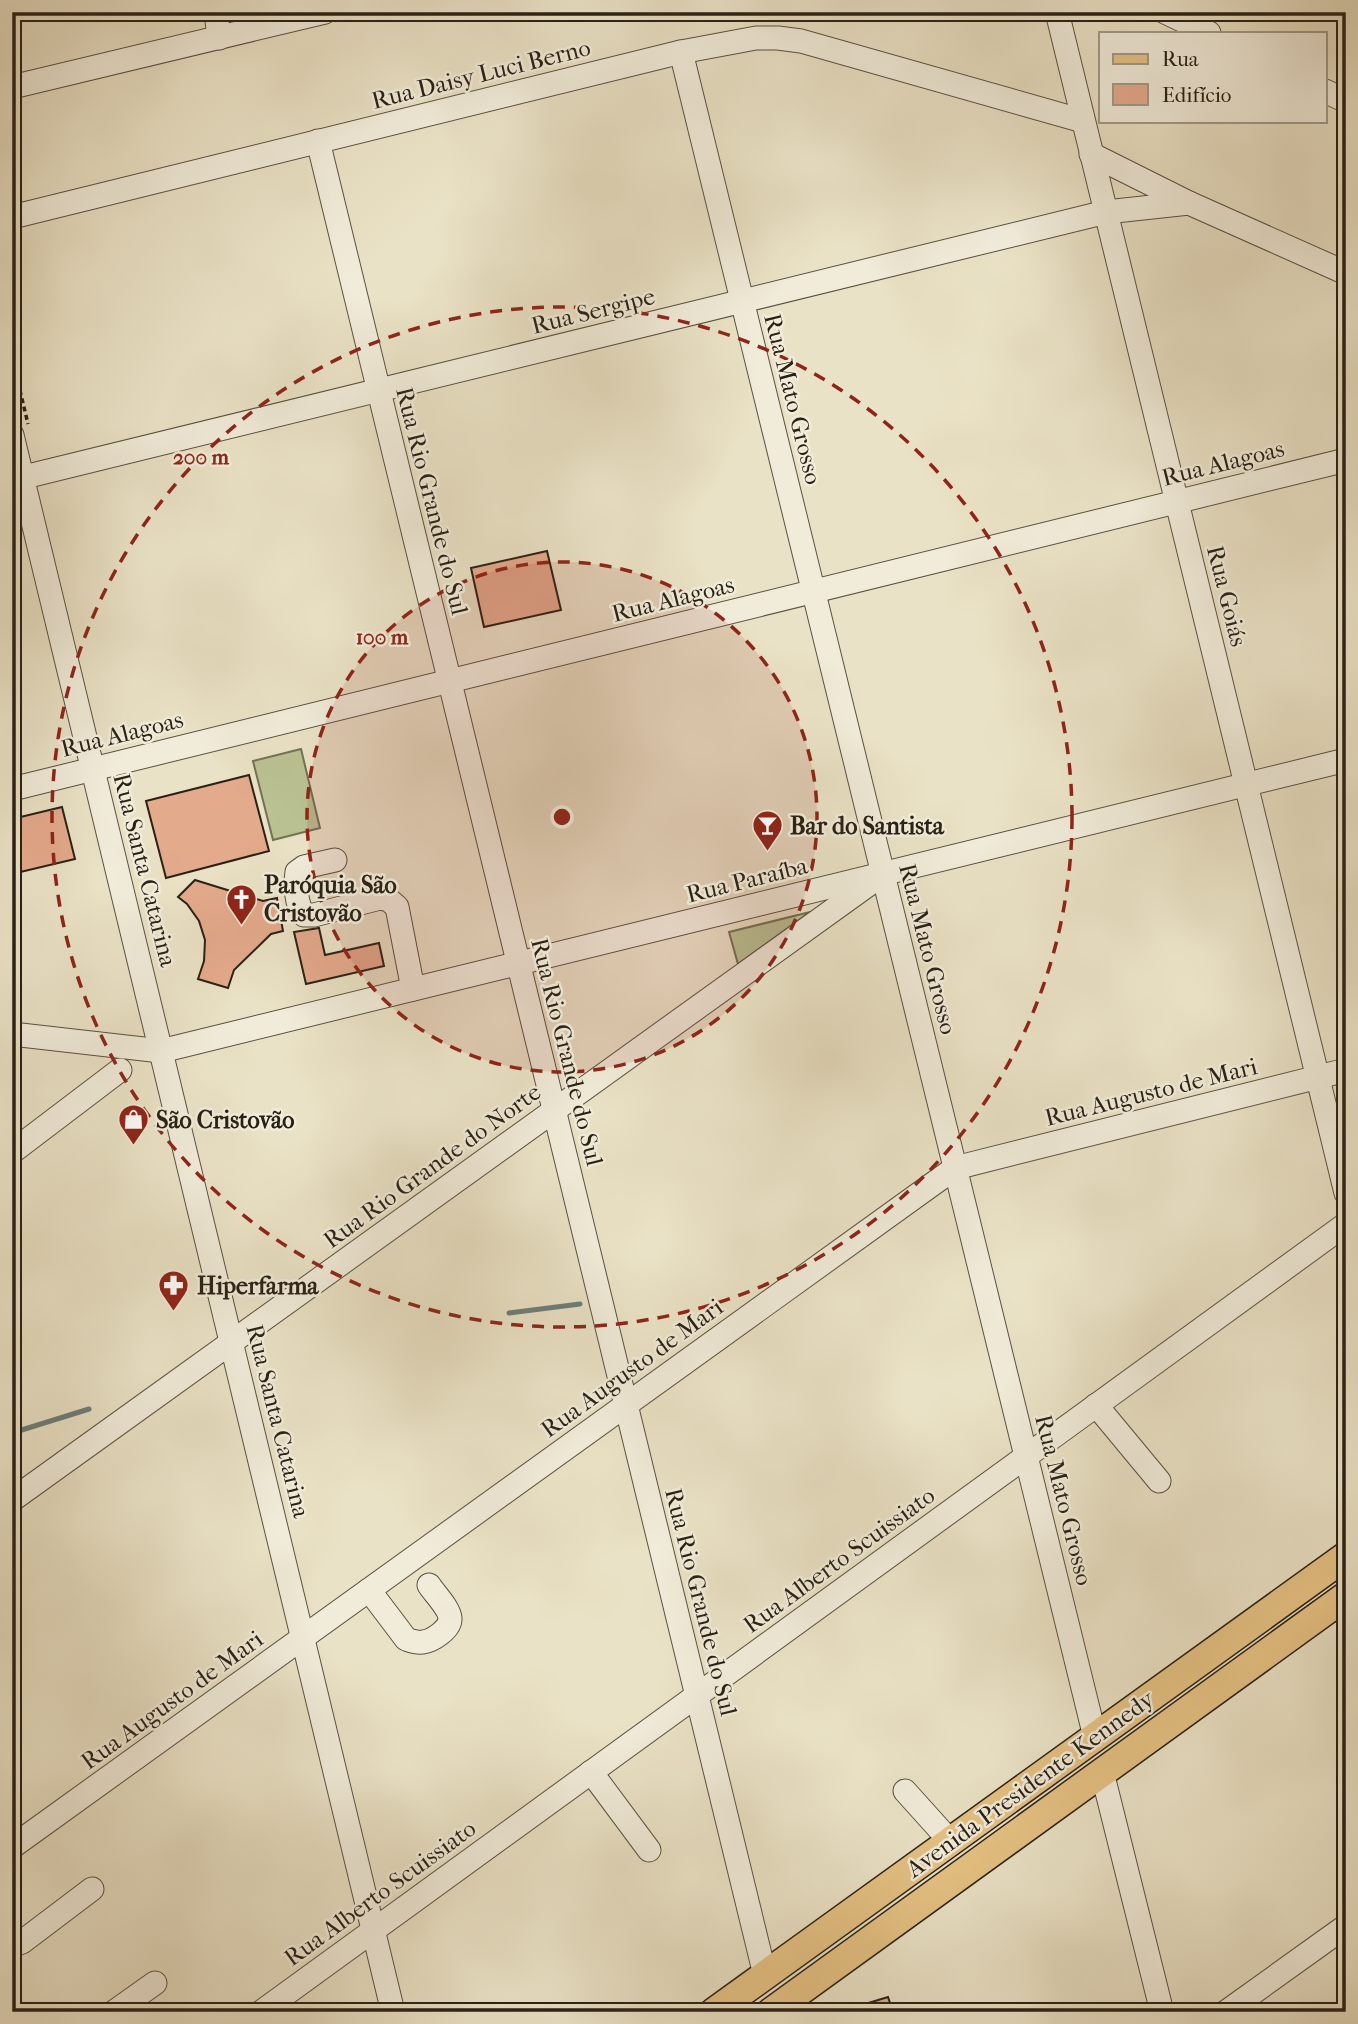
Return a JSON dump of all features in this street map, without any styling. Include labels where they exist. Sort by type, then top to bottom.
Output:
[{"type":"main road","name":"Avenida Presidente Kennedy","points":[[714,2012],[1346,1556]]},
{"type":"main road","name":"Avenida Presidente Kennedy","points":[[773,2011],[1346,1596]]},
{"type":"main road","points":[[1258,1619],[1257,1632],[1267,1653]]},
{"type":"street","points":[[216,12],[219,38]]},
{"type":"street","points":[[12,87],[326,12]]},
{"type":"street","name":"Rua Goiás","points":[[1057,12],[1346,1193]]},
{"type":"street","points":[[1165,12],[1207,32]]},
{"type":"street","name":"Rua Daisy Luci Berno","points":[[12,217],[681,52],[756,38],[801,41],[1083,121]]},
{"type":"street","name":"Rua Mato Grosso","points":[[681,52],[1095,1737]]},
{"type":"street","points":[[1326,91],[1346,101]]},
{"type":"street","name":"Rua Rio Grande do Sul","points":[[318,141],[765,1975]]},
{"type":"street","points":[[1091,154],[1189,203],[1346,273]]},
{"type":"street","name":"Rua Sergipe","points":[[18,479],[1106,212],[1189,203]]},
{"type":"street","name":"Rua Santa Catarina","points":[[12,435],[18,479],[93,769],[393,2012]]},
{"type":"street","name":"Rua Alagoas","points":[[12,789],[1346,460]]},
{"type":"street","name":"Rua Paraíba","points":[[161,1051],[1346,760]]},
{"type":"street","points":[[335,860],[304,867],[297,872],[300,911],[304,915],[314,915],[380,898],[389,900],[397,907],[413,989]]},
{"type":"street","name":"Rua Rio Grande do Norte","points":[[12,1500],[883,874]]},
{"type":"street","points":[[12,1034],[161,1051]]},
{"type":"street","points":[[12,1152],[120,1070]]},
{"type":"street","name":"Rua Augusto de Mari","points":[[12,1847],[955,1168],[1346,1070]]},
{"type":"street","name":"Rua Alberto Scuissiato","points":[[261,2012],[1346,1224]]},
{"type":"street","points":[[1096,1405],[1159,1481]]},
{"type":"street","points":[[369,1590],[406,1639],[415,1643],[425,1642],[446,1629],[450,1622],[450,1615],[429,1585]]},
{"type":"street","points":[[591,1772],[649,1850]]},
{"type":"street","points":[[1102,1772],[1162,2012]]},
{"type":"street","points":[[905,1791],[950,1842]]},
{"type":"street","points":[[12,1946],[92,1889]]},
{"type":"street","points":[[1226,2012],[1346,1926]]},
{"type":"street","points":[[114,2012],[155,1983]]},
{"type":"green space","points":[[301,749],[320,828],[273,840],[253,761]]},
{"type":"green space","points":[[810,912],[738,964],[729,932]]},
{"type":"building","points":[[547,551],[561,610],[484,627],[471,568]]},
{"type":"building","points":[[249,775],[269,851],[166,878],[146,801]]},
{"type":"building","points":[[62,807],[75,859],[12,874],[12,819]]},
{"type":"building","name":"Paróquia São Cristovão","points":[[195,880],[263,901],[277,898],[283,931],[271,934],[234,970],[228,988],[198,979],[204,961],[205,940],[199,921],[187,904],[178,897]]},
{"type":"building","points":[[319,928],[325,955],[379,943],[384,966],[306,984],[294,932]]},
{"type":"building","points":[[888,1997],[893,2012],[853,2012],[852,2008]]},
{"type":"waterway","points":[[509,1313],[580,1304]]},
{"type":"waterway","points":[[12,1433],[89,1409]]},
{"type":"place","name":"Bar do Santista","points":[[767,853]]},
{"type":"place","name":"Paróquia São Cristovão","points":[[241,926]]},
{"type":"place","name":"São Cristovão","points":[[133,1147]]},
{"type":"place","name":"Hiperfarma","points":[[174,1313]]}]
